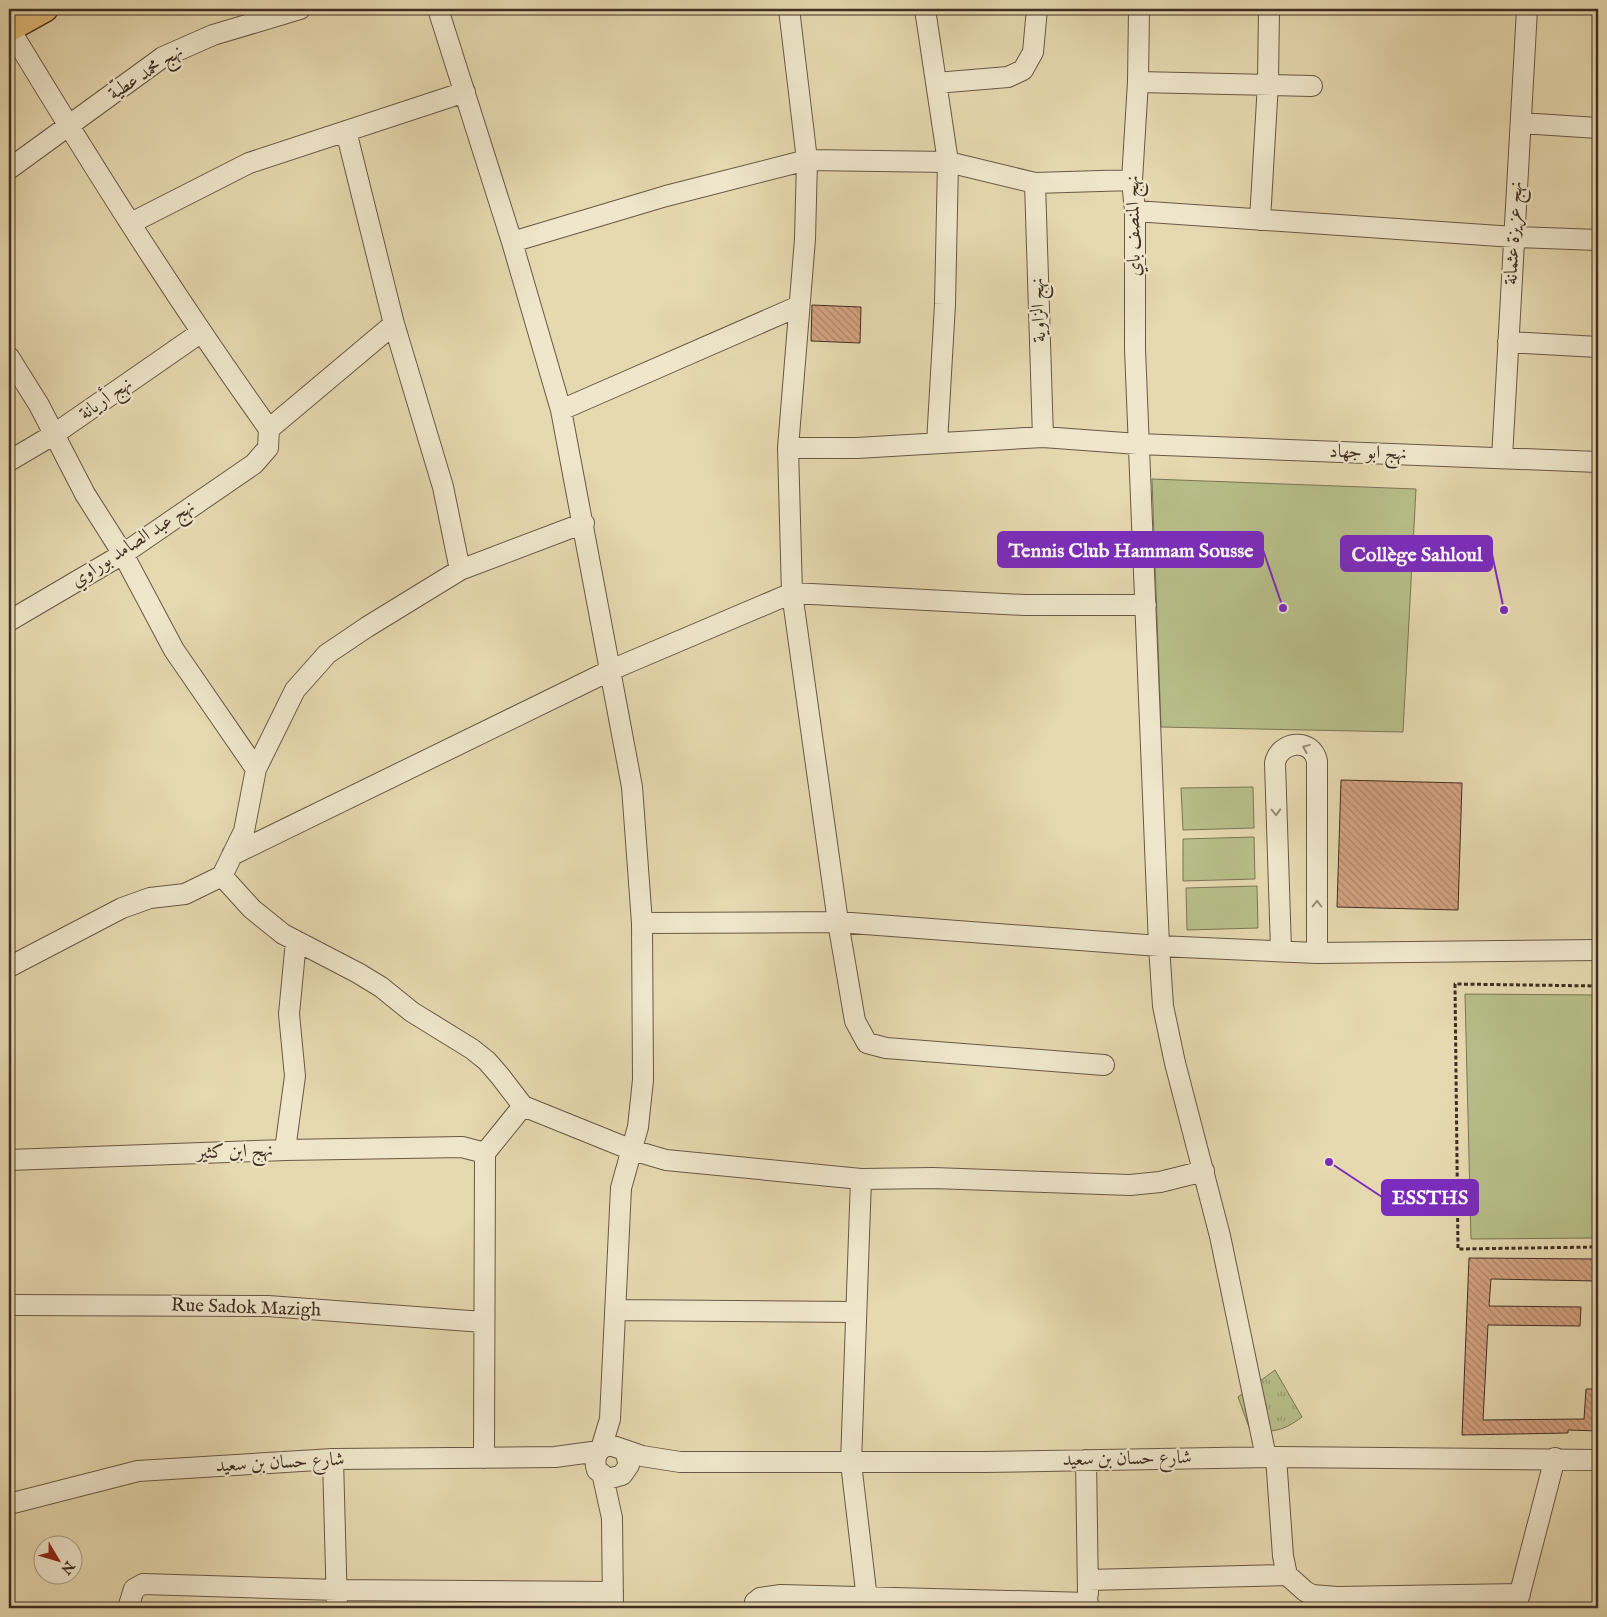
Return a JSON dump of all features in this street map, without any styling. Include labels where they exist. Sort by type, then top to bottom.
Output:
[{"type":"main road","points":[[13,22],[45,9]]},
{"type":"street","name":"نهج محمد عطيّة","points":[[9,169],[163,57],[213,35],[300,9]]},
{"type":"street","points":[[128,1608],[134,1589],[143,1584],[337,1599],[613,1600],[613,1475],[629,1460],[613,1434],[610,1419],[621,1188],[638,1127],[643,1080],[642,923],[632,787],[584,523],[561,410],[512,242],[438,9]]},
{"type":"street","points":[[789,9],[807,160],[805,239],[788,448],[792,593],[838,922],[856,1021],[867,1043],[886,1048],[1104,1065]]},
{"type":"street","points":[[925,9],[948,162],[945,304],[938,443]]},
{"type":"street","points":[[936,84],[1008,76],[1023,70],[1033,52],[1037,9]]},
{"type":"street","name":"نهج المنصف باي","points":[[1138,9],[1138,82],[1132,180],[1135,211],[1135,349],[1163,1006],[1174,1063],[1204,1171],[1271,1457],[1287,1575]]},
{"type":"street","points":[[1260,220],[1268,83],[1268,9]]},
{"type":"street","name":"نهج عزيزة عثمانة","points":[[1502,458],[1527,9]]},
{"type":"street","points":[[13,22],[68,126],[200,333],[269,429],[394,324]]},
{"type":"street","points":[[1138,82],[1268,83],[1312,86]]},
{"type":"street","points":[[131,223],[249,163],[465,92]]},
{"type":"street","points":[[1520,123],[1598,128]]},
{"type":"street","points":[[346,131],[394,324],[443,487],[460,570]]},
{"type":"street","points":[[512,242],[666,196],[807,160],[948,162],[1035,182],[1132,180]]},
{"type":"street","name":"نهج الزاوية","points":[[1035,182],[1043,437]]},
{"type":"street","points":[[1135,211],[1514,237],[1598,240]]},
{"type":"street","points":[[561,410],[799,306]]},
{"type":"street","name":"نهج أريانة","points":[[9,461],[53,435],[200,333]]},
{"type":"street","points":[[1508,342],[1598,347]]},
{"type":"street","points":[[9,357],[39,404],[53,435],[85,494],[123,554],[174,650],[256,769]]},
{"type":"street","name":"نهج عبد الصامد بوراوي","points":[[9,621],[123,554],[254,464],[268,448],[269,429]]},
{"type":"street","name":"نهج ابو جهاد","points":[[788,448],[857,448],[1043,437],[1138,444],[1598,462]]},
{"type":"street","points":[[9,967],[122,908],[150,898],[185,894],[222,876],[244,831],[256,769],[295,690],[327,654],[460,570],[584,523]]},
{"type":"street","points":[[232,856],[611,670],[792,593],[1024,605],[1146,605]]},
{"type":"street","points":[[1281,950],[1275,763],[1277,754],[1284,747],[1296,745],[1311,749],[1315,753],[1317,761],[1318,953]]},
{"type":"street","points":[[222,876],[267,923],[296,942],[373,983],[412,1012],[472,1048],[494,1068],[523,1106],[632,1150],[666,1160],[861,1179],[933,1178],[1130,1185],[1160,1182],[1204,1171]]},
{"type":"street","points":[[642,923],[838,922],[1159,946],[1318,953],[1597,950]]},
{"type":"street","points":[[285,1150],[295,1076],[289,1014],[296,942]]},
{"type":"street","points":[[484,1458],[483,1322],[486,1153],[523,1106]]},
{"type":"street","name":"نهج ابن كثير","points":[[9,1160],[285,1150],[462,1147],[486,1153]]},
{"type":"street","points":[[861,1179],[851,1463],[867,1604]]},
{"type":"street","name":"Rue Sadok Mazigh","points":[[9,1305],[268,1306],[483,1322]]},
{"type":"street","points":[[616,1310],[856,1312]]},
{"type":"street","points":[[610,1419],[595,1460],[613,1475]]},
{"type":"street","points":[[600,1450],[610,1446],[622,1449]]},
{"type":"street","name":"شارع حسان بن سعيد","points":[[622,1449],[680,1462]]},
{"type":"street","name":"شارع حسان بن سعيد","points":[[9,1504],[138,1472],[333,1459],[555,1457],[600,1450]]},
{"type":"street","name":"شارع حسان بن سعيد","points":[[1575,1458],[1598,1454]]},
{"type":"street","name":"شارع حسان بن سعيد","points":[[555,1457],[613,1475],[680,1462],[851,1463],[1271,1457],[1575,1458],[1598,1460]]},
{"type":"street","points":[[1088,1580],[1287,1575],[1305,1591],[1321,1596],[1518,1601],[1555,1458]]},
{"type":"street","points":[[333,1459],[337,1599]]},
{"type":"street","points":[[755,1608],[755,1602],[760,1598],[781,1595],[817,1595],[867,1604],[1088,1606],[1086,1460]]},
{"type":"path","points":[[1598,986],[1455,984],[1458,1249],[1598,1247]]},
{"type":"green space","points":[[1152,479],[1416,489],[1403,732],[1161,727]]},
{"type":"green space","points":[[1253,787],[1254,828],[1183,830],[1181,788]]},
{"type":"green space","points":[[1254,837],[1255,879],[1183,881],[1183,839]]},
{"type":"green space","points":[[1257,886],[1258,928],[1187,930],[1186,888]]},
{"type":"green space","points":[[1465,994],[1598,995],[1598,1238],[1471,1239]]},
{"type":"green space","points":[[1275,1370],[1302,1417],[1278,1430],[1250,1430],[1238,1397]]},
{"type":"building","points":[[812,305],[861,307],[860,343],[811,341]]},
{"type":"building","points":[[1341,780],[1462,783],[1458,910],[1337,907]]},
{"type":"building","points":[[1469,1258],[1598,1259],[1598,1281],[1491,1279],[1489,1306],[1581,1307],[1580,1326],[1488,1325],[1483,1420],[1584,1419],[1586,1389],[1596,1389],[1598,1431],[1568,1430],[1568,1433],[1462,1435]]},
{"type":"place","name":"Tennis Club Hammam Sousse","points":[[1283,608]]},
{"type":"place","name":"Collège Sahloul","points":[[1504,610]]},
{"type":"place","name":"ESSTHS","points":[[1329,1162]]}]
